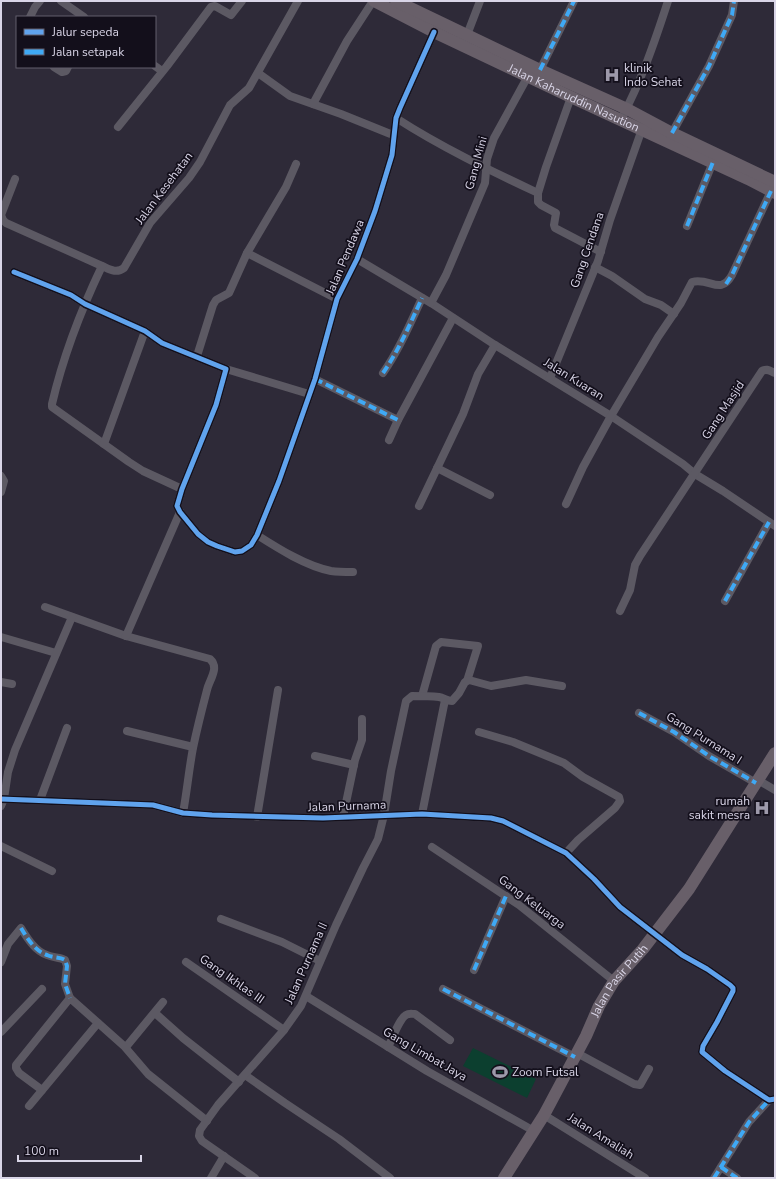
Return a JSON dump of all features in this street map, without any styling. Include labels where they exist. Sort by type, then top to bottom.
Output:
[{"type":"highway","name":"Jalan Kaharuddin Nasution","points":[[373,1],[434,32],[571,97],[624,114],[672,133],[774,189]]},
{"type":"highway","name":"Jalan Kaharuddin Nasution","points":[[400,2],[540,70],[624,114],[642,129],[774,189]]},
{"type":"highway","name":"Jalan Pasir Putih","points":[[504,1178],[544,1114],[586,1036],[599,1006],[614,981],[643,949],[689,889],[775,753]]},
{"type":"street","points":[[30,16],[40,1]]},
{"type":"street","points":[[61,1],[83,16]]},
{"type":"street","points":[[118,127],[158,69],[211,7],[215,6],[231,15],[242,1]]},
{"type":"street","name":"Jalan Kesehatan","points":[[15,179],[1,215],[4,221],[116,272],[124,268],[150,223],[189,178],[200,162],[230,105],[249,88],[298,1]]},
{"type":"street","points":[[313,104],[347,41],[373,1]]},
{"type":"street","points":[[466,35],[480,1]]},
{"type":"street","points":[[540,70],[574,1]]},
{"type":"street","points":[[624,114],[653,47],[668,1]]},
{"type":"street","points":[[672,133],[709,66],[732,15],[734,1]]},
{"type":"street","name":"Jalan Pendawa","points":[[180,512],[198,534],[208,542],[227,550],[235,552],[242,551],[251,545],[257,535],[279,481],[315,379],[337,299],[357,259],[375,211],[392,155],[396,118],[434,32]]},
{"type":"street","points":[[56,68],[62,72],[66,71],[68,68]]},
{"type":"street","points":[[258,72],[290,96],[341,114],[393,135]]},
{"type":"street","name":"Gang Mini","points":[[431,303],[446,275],[485,183],[486,169],[494,138],[528,76]]},
{"type":"street","points":[[571,97],[538,192],[538,202],[556,213],[555,228],[601,252]]},
{"type":"street","points":[[396,118],[486,169],[538,192]]},
{"type":"street","name":"Gang Cendana","points":[[550,378],[601,252],[610,220],[642,129]]},
{"type":"street","points":[[687,226],[713,162]]},
{"type":"street","points":[[197,356],[213,305],[216,300],[229,293],[247,253],[286,187],[296,164]]},
{"type":"street","points":[[566,504],[583,468],[611,416],[692,282],[705,282],[722,285],[729,281],[774,189]]},
{"type":"street","points":[[247,253],[337,299]]},
{"type":"street","name":"Jalan Kuaran","points":[[357,259],[431,303],[495,345],[611,416],[695,474],[772,524]]},
{"type":"street","points":[[102,266],[85,304],[59,373],[52,404],[53,408],[143,471],[182,489]]},
{"type":"street","points":[[595,267],[612,276],[645,299],[660,305],[674,314]]},
{"type":"street","points":[[14,272],[71,294],[85,304],[145,331],[162,343],[226,369],[309,394]]},
{"type":"street","points":[[383,373],[406,335],[410,322],[422,298]]},
{"type":"street","points":[[389,440],[398,420],[453,318]]},
{"type":"street","points":[[104,444],[145,331]]},
{"type":"street","points":[[419,506],[462,414],[478,374],[495,345]]},
{"type":"street","points":[[126,636],[180,512],[177,504],[216,405],[226,369]]},
{"type":"street","name":"Gang Masjid","points":[[695,474],[762,371],[765,369],[775,373]]},
{"type":"street","points":[[315,379],[398,420]]},
{"type":"street","points":[[437,468],[490,495]]},
{"type":"street","points":[[620,611],[630,590],[635,565],[695,474]]},
{"type":"street","points":[[1,476],[4,481],[1,492]]},
{"type":"street","points":[[725,601],[772,524]]},
{"type":"street","points":[[257,535],[281,550],[312,565],[331,571],[353,572]]},
{"type":"street","points":[[45,607],[126,636],[210,659],[213,662],[214,673],[207,689],[193,747],[183,813]]},
{"type":"street","points":[[2,802],[7,777],[15,750],[72,617]]},
{"type":"street","points":[[1,637],[56,653]]},
{"type":"street","points":[[441,642],[478,646],[467,681],[452,701],[422,696],[436,646],[441,642]]},
{"type":"street","points":[[467,681],[491,686],[526,680],[562,686]]},
{"type":"street","points":[[1,682],[12,684]]},
{"type":"street","points":[[257,816],[278,690]]},
{"type":"street","name":"Jalan Purnama II","points":[[254,1178],[209,1146],[199,1136],[200,1130],[218,1105],[284,1030],[301,1006],[352,890],[378,839],[406,702],[412,696],[422,696]]},
{"type":"street","points":[[422,814],[445,700]]},
{"type":"street","name":"Gang Purnama I","points":[[638,713],[674,732],[709,756],[775,790]]},
{"type":"street","points":[[343,817],[354,765],[362,740],[362,719]]},
{"type":"street","points":[[40,800],[67,728]]},
{"type":"street","points":[[127,731],[193,747]]},
{"type":"street","points":[[479,732],[513,742],[564,763],[583,777],[620,797],[620,802],[615,808],[578,840],[566,853]]},
{"type":"street","points":[[315,756],[354,765]]},
{"type":"street","name":"Jalan Purnama","points":[[2,802],[40,800],[153,805],[183,813],[257,816],[343,817],[422,814],[491,818],[503,821],[566,853],[594,879],[620,907],[682,955],[725,981],[733,988],[733,992],[727,1004],[712,1032],[702,1046],[702,1052],[725,1071],[772,1100]]},
{"type":"street","points":[[1,846],[52,871]]},
{"type":"street","name":"Gang Keluarga","points":[[432,847],[519,905],[614,981]]},
{"type":"street","points":[[474,970],[506,896]]},
{"type":"street","points":[[221,918],[282,942],[320,961]]},
{"type":"street","points":[[1,962],[8,944],[21,928],[35,948],[42,953],[66,960],[67,966],[65,984],[70,998],[126,1047],[148,1074],[207,1122]]},
{"type":"street","name":"Gang Ikhlas III","points":[[186,962],[284,1030]]},
{"type":"street","points":[[443,989],[634,1084],[640,1085],[648,1069]]},
{"type":"street","points":[[1,1032],[42,990]]},
{"type":"street","name":"Gang Limbat Jaya","points":[[306,996],[388,1047],[534,1131]]},
{"type":"street","points":[[42,1090],[18,1073],[16,1065],[70,998]]},
{"type":"street","points":[[126,1047],[163,1002]]},
{"type":"street","points":[[155,1013],[183,1038],[239,1082]]},
{"type":"street","points":[[388,1047],[402,1019],[406,1015],[410,1014],[416,1014],[450,1040]]},
{"type":"street","points":[[29,1106],[98,1023]]},
{"type":"street","points":[[245,1075],[339,1139],[390,1178]]},
{"type":"street","points":[[714,1178],[749,1122],[772,1100]]},
{"type":"street","name":"Jalan Amaliah","points":[[544,1114],[645,1178]]},
{"type":"street","points":[[211,1178],[224,1156]]},
{"type":"street","points":[[721,1167],[737,1178]]},
{"type":"green space","name":"Zoom Futsal","points":[[473,1048],[536,1079],[527,1098],[463,1066]]},
{"type":"marked path","points":[[540,70],[574,1]]},
{"type":"marked path","points":[[672,133],[709,66],[732,15],[734,1]]},
{"type":"marked path","points":[[687,226],[713,162]]},
{"type":"marked path","points":[[726,284],[732,275],[771,191]]},
{"type":"marked path","points":[[383,373],[409,327],[422,298]]},
{"type":"marked path","points":[[315,379],[398,420]]},
{"type":"marked path","points":[[725,601],[769,522]]},
{"type":"marked path","points":[[639,713],[674,732],[709,756],[756,783]]},
{"type":"marked path","points":[[474,970],[506,896]]},
{"type":"marked path","points":[[21,928],[35,947],[43,953],[65,960],[67,966],[65,984],[70,998]]},
{"type":"marked path","points":[[443,989],[575,1057]]},
{"type":"marked path","points":[[714,1178],[749,1122],[769,1100],[766,1098]]},
{"type":"marked path","points":[[721,1167],[737,1178]]},
{"type":"cycle path","points":[[14,272],[71,295],[85,304],[145,331],[162,343],[226,369],[216,405],[182,489],[177,506],[198,534],[208,542],[235,552],[242,551],[251,545],[257,535],[279,481],[315,379],[337,299],[357,259],[375,211],[392,155],[396,118],[434,32]]},
{"type":"cycle path","points":[[1,799],[153,805],[183,813],[212,815],[323,818],[422,814],[491,818],[503,821],[566,853],[594,879],[620,907],[682,955],[707,969],[733,988],[733,991],[717,1022],[703,1046],[702,1052],[725,1071],[769,1100],[775,1099]]},
{"type":"place","name":"klinik Indo Sehat","points":[[612,75]]},
{"type":"place","name":"rumah sakit mesra","points":[[762,808]]},
{"type":"place","name":"Zoom Futsal","points":[[500,1072]]}]
